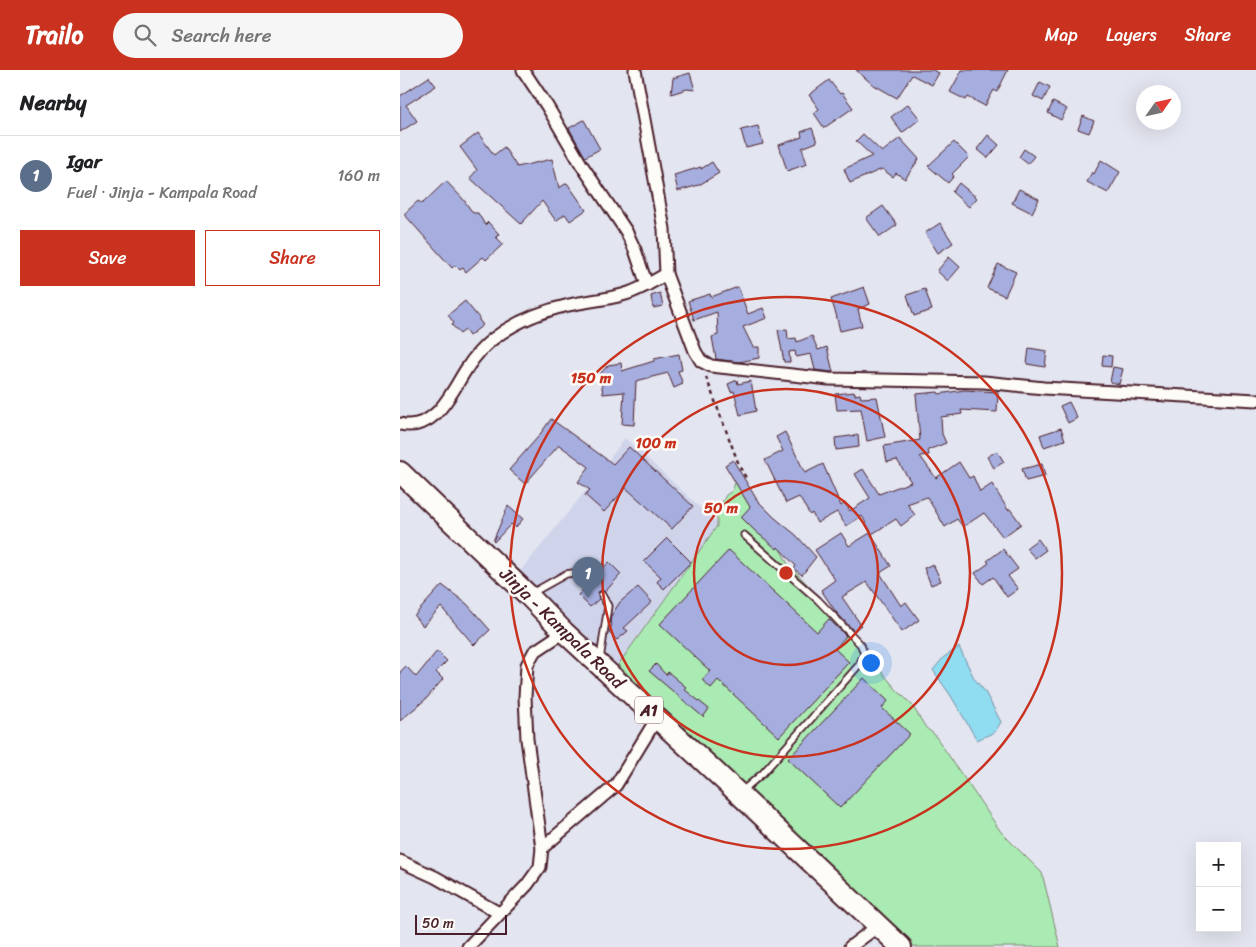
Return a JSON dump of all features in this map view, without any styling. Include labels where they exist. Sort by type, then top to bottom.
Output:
[{"type":"highway","name":"Jinja - Kampala Road","points":[[400,472],[564,632],[901,947]]},
{"type":"street","points":[[524,70],[548,106],[581,164],[626,231],[635,250],[647,285]]},
{"type":"street","points":[[635,70],[664,230],[666,274],[700,361],[711,366],[829,379],[984,382],[1044,388],[1256,400]]},
{"type":"street","points":[[400,424],[408,426],[421,424],[430,419],[448,399],[477,356],[491,340],[505,330],[542,312],[622,295],[647,285],[666,274]]},
{"type":"street","points":[[468,947],[498,913],[527,885],[540,867],[542,848],[528,739],[525,697],[527,664],[534,652],[564,632]]},
{"type":"street","points":[[542,848],[616,785],[657,718]]},
{"type":"street","points":[[400,861],[498,913]]},
{"type":"street","points":[[850,947],[878,926]]},
{"type":"lane","points":[[739,794],[763,773],[859,665],[864,654],[861,644],[818,600],[744,535]]},
{"type":"lane","points":[[528,595],[566,574],[573,574],[589,583]]},
{"type":"lane","points":[[599,664],[608,606],[602,596]]},
{"type":"path","points":[[700,361],[739,466],[746,478]]},
{"type":"shaded area","points":[[625,438],[719,525],[618,665],[518,574],[587,489]]},
{"type":"green space","points":[[739,472],[788,564],[825,603],[895,688],[912,705],[926,728],[934,734],[1001,832],[1042,873],[1060,947],[915,947],[618,665],[717,526],[717,512],[726,495],[732,491]]},
{"type":"water","points":[[959,647],[974,678],[985,692],[1001,722],[995,732],[977,740],[933,670],[944,657]]},
{"type":"building","points":[[856,70],[933,70],[939,73],[932,85],[912,75],[897,98],[872,84]]},
{"type":"building","points":[[962,70],[1008,70],[997,92],[994,90],[985,106],[968,97],[966,100],[950,92]]},
{"type":"building","points":[[690,73],[695,90],[687,89],[671,94],[673,78]]},
{"type":"building","points":[[429,77],[436,86],[406,105],[417,121],[400,132],[400,96]]},
{"type":"building","points":[[829,80],[853,108],[824,128],[814,113],[819,109],[809,95]]},
{"type":"building","points":[[1040,82],[1050,87],[1043,101],[1033,96]]},
{"type":"building","points":[[1053,102],[1067,109],[1061,120],[1048,113]]},
{"type":"building","points":[[908,104],[920,119],[902,133],[891,117]]},
{"type":"building","points":[[1083,116],[1094,121],[1089,133],[1078,129]]},
{"type":"building","points":[[584,120],[600,149],[585,157],[569,128]]},
{"type":"building","points":[[758,126],[763,144],[746,148],[741,130]]},
{"type":"building","points":[[812,128],[817,142],[802,148],[807,164],[787,171],[779,145],[802,137],[801,132]]},
{"type":"building","points":[[478,133],[494,155],[504,147],[517,167],[552,159],[559,188],[567,183],[586,210],[570,221],[565,214],[556,221],[542,201],[521,224],[470,178],[477,170],[460,147]]},
{"type":"building","points":[[863,134],[882,152],[900,138],[919,159],[905,179],[896,173],[893,177],[882,169],[850,183],[844,169],[872,156],[856,141]]},
{"type":"building","points":[[988,135],[999,145],[988,158],[977,149]]},
{"type":"building","points":[[954,142],[969,157],[952,174],[954,176],[948,183],[928,166]]},
{"type":"building","points":[[1024,149],[1034,156],[1028,164],[1019,157]]},
{"type":"building","points":[[1101,160],[1120,172],[1108,193],[1087,182],[1092,172],[1094,174]]},
{"type":"building","points":[[712,162],[719,173],[699,185],[678,191],[674,175],[701,167],[701,169]]},
{"type":"building","points":[[446,181],[473,213],[478,213],[485,225],[488,222],[499,234],[496,237],[503,244],[486,260],[483,257],[466,272],[463,268],[460,270],[455,265],[452,268],[404,214],[418,201],[423,203]]},
{"type":"building","points":[[959,183],[977,198],[969,207],[952,192]]},
{"type":"building","points":[[1019,189],[1039,199],[1032,213],[1012,203]]},
{"type":"building","points":[[883,206],[897,225],[880,237],[866,218]]},
{"type":"building","points":[[940,223],[953,243],[938,253],[925,233]]},
{"type":"building","points":[[949,257],[960,267],[948,281],[937,271]]},
{"type":"building","points":[[998,264],[1016,272],[1005,296],[987,288]]},
{"type":"building","points":[[738,287],[748,314],[763,308],[767,318],[743,327],[753,347],[759,347],[759,358],[739,362],[716,359],[712,337],[718,335],[717,312],[694,320],[688,301],[710,294],[711,297]]},
{"type":"building","points":[[864,287],[870,304],[858,309],[862,326],[840,331],[831,299]]},
{"type":"building","points":[[925,289],[932,310],[914,316],[907,295]]},
{"type":"building","points":[[660,293],[663,306],[653,308],[651,296]]},
{"type":"building","points":[[465,301],[483,325],[469,336],[465,330],[460,334],[452,325],[454,323],[448,315]]},
{"type":"building","points":[[787,329],[788,339],[796,338],[797,342],[812,336],[818,350],[827,347],[833,372],[815,370],[811,354],[796,357],[795,351],[789,352],[790,362],[784,362],[778,330]]},
{"type":"building","points":[[1029,348],[1047,351],[1045,367],[1027,364]]},
{"type":"building","points":[[679,354],[682,370],[678,371],[683,384],[674,388],[668,373],[636,381],[634,425],[622,424],[624,392],[603,394],[600,374],[608,365],[621,363],[622,371],[654,361],[654,359]]},
{"type":"building","points":[[1103,355],[1112,356],[1111,367],[1102,366]]},
{"type":"building","points":[[1113,367],[1123,369],[1119,384],[1110,382]]},
{"type":"building","points":[[737,380],[738,384],[751,381],[756,411],[740,415],[734,391],[731,392],[728,384]]},
{"type":"building","points":[[964,390],[998,392],[997,412],[961,410],[962,414],[941,417],[942,434],[946,443],[928,450],[929,455],[920,456],[936,478],[959,462],[969,478],[973,476],[980,492],[992,484],[1008,510],[1010,509],[1021,524],[1003,537],[984,513],[963,527],[957,519],[945,527],[927,497],[907,504],[915,515],[901,526],[896,519],[872,534],[862,516],[846,526],[837,512],[817,523],[812,513],[810,515],[799,497],[786,503],[765,460],[783,451],[776,437],[785,432],[805,473],[823,464],[841,506],[845,503],[850,511],[870,498],[855,474],[863,469],[879,494],[911,482],[897,460],[887,462],[884,446],[920,440],[916,394],[938,392],[939,394]]},
{"type":"building","points":[[855,392],[855,395],[860,394],[861,398],[877,397],[885,437],[867,441],[861,409],[837,410],[835,394]]},
{"type":"building","points":[[1069,402],[1077,418],[1068,423],[1060,406]]},
{"type":"building","points":[[551,419],[613,464],[629,447],[693,506],[672,529],[626,488],[604,512],[585,495],[590,490],[578,482],[589,467],[559,445],[525,484],[509,470]]},
{"type":"building","points":[[1061,428],[1065,440],[1044,447],[1040,435]]},
{"type":"building","points":[[858,435],[859,447],[836,450],[835,438]]},
{"type":"building","points":[[997,451],[1004,462],[994,468],[987,457]]},
{"type":"building","points":[[733,460],[757,500],[796,535],[816,557],[802,575],[794,569],[796,566],[778,547],[777,549],[741,517],[750,507],[725,465]]},
{"type":"building","points":[[1042,464],[1045,476],[1026,481],[1022,469]]},
{"type":"building","points":[[508,506],[523,519],[515,528],[511,524],[494,542],[493,541]]},
{"type":"building","points":[[841,533],[849,546],[870,533],[891,566],[880,573],[901,606],[906,602],[919,620],[902,632],[867,582],[842,597],[861,625],[854,631],[836,612],[821,590],[835,580],[815,550]]},
{"type":"building","points":[[667,538],[691,562],[664,589],[657,582],[661,577],[644,561]]},
{"type":"building","points":[[1038,539],[1046,550],[1035,558],[1026,548]]},
{"type":"building","points":[[1003,549],[1018,569],[1008,576],[1018,589],[1007,597],[993,577],[983,584],[975,573],[989,563],[987,561]]},
{"type":"building","points":[[729,550],[817,632],[829,619],[846,636],[835,649],[849,662],[779,737],[718,680],[711,688],[702,680],[710,671],[660,624]]},
{"type":"building","points":[[609,562],[621,574],[605,592],[602,590],[598,592],[599,599],[590,607],[578,595],[586,587],[593,586],[592,580]]},
{"type":"building","points":[[933,564],[941,581],[931,585],[924,568]]},
{"type":"building","points":[[442,585],[467,604],[490,630],[474,645],[441,607],[423,626],[414,616]]},
{"type":"building","points":[[638,587],[652,602],[624,628],[628,631],[617,640],[609,633],[612,624],[610,623],[611,616],[620,602]]},
{"type":"building","points":[[437,651],[447,661],[436,672],[443,679],[427,698],[400,721],[400,672],[406,666],[416,677]]},
{"type":"building","points":[[656,664],[666,675],[668,672],[686,687],[684,689],[709,709],[703,717],[649,671]]},
{"type":"building","points":[[864,678],[888,701],[882,708],[910,734],[840,808],[788,759]]},
{"type":"place","name":"Igar","points":[[588,598]]}]
